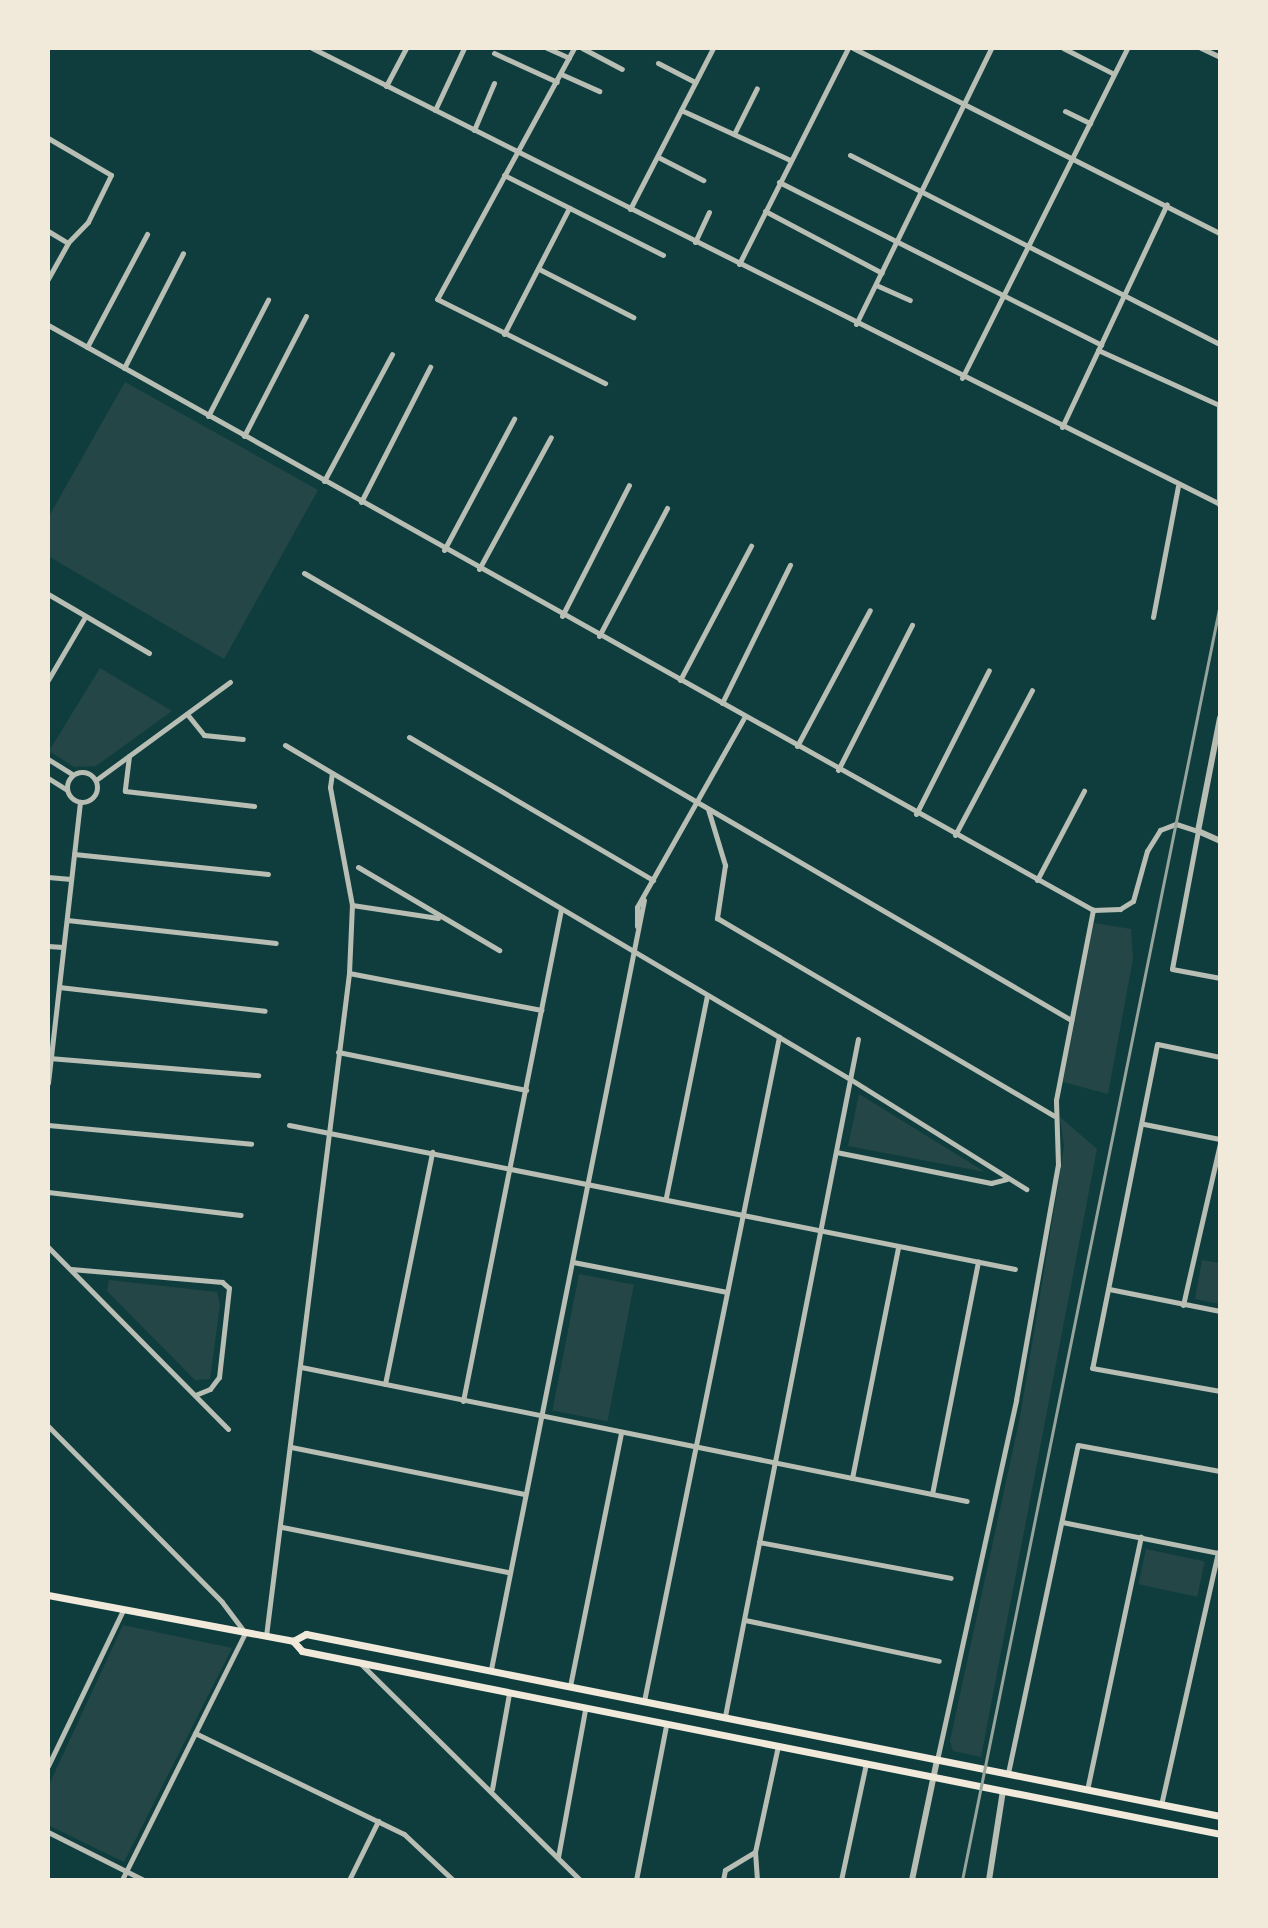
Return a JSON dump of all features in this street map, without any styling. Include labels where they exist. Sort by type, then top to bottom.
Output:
[{"type":"main road","points":[[48,1595],[293,1641],[302,1651],[585,1710],[866,1762],[1220,1834]]},
{"type":"main road","points":[[293,1641],[306,1634],[1220,1816]]},
{"type":"main road","points":[[601,1713],[605,1693]]},
{"type":"main road","points":[[1202,1830],[1206,1813]]},
{"type":"street","points":[[312,48],[962,378],[1219,504],[1220,404],[1099,347],[1004,295],[779,182]]},
{"type":"street","points":[[386,87],[406,48]]},
{"type":"street","points":[[435,110],[464,48]]},
{"type":"street","points":[[547,48],[569,58]]},
{"type":"street","points":[[574,48],[437,299],[605,383]]},
{"type":"street","points":[[582,48],[622,69]]},
{"type":"street","points":[[630,209],[713,48]]},
{"type":"street","points":[[739,264],[850,48],[1220,233]]},
{"type":"street","points":[[856,324],[991,48]]},
{"type":"street","points":[[1063,48],[1114,74]]},
{"type":"street","points":[[962,378],[1127,48]]},
{"type":"street","points":[[1201,48],[1220,57]]},
{"type":"street","points":[[494,53],[557,82]]},
{"type":"street","points":[[658,63],[695,82]]},
{"type":"street","points":[[561,74],[599,91]]},
{"type":"street","points":[[474,130],[494,83]]},
{"type":"street","points":[[734,134],[757,88]]},
{"type":"street","points":[[681,110],[790,160]]},
{"type":"street","points":[[1065,111],[1090,123]]},
{"type":"street","points":[[48,138],[111,175],[88,222],[68,243],[48,279]]},
{"type":"street","points":[[850,155],[1220,344]]},
{"type":"street","points":[[657,157],[703,180]]},
{"type":"street","points":[[504,175],[663,255]]},
{"type":"street","points":[[1062,427],[1167,204]]},
{"type":"street","points":[[504,334],[569,208]]},
{"type":"street","points":[[765,211],[882,273]]},
{"type":"street","points":[[695,242],[709,212]]},
{"type":"street","points":[[48,231],[68,243]]},
{"type":"street","points":[[87,347],[147,234]]},
{"type":"street","points":[[124,368],[183,253]]},
{"type":"street","points":[[539,269],[633,317]]},
{"type":"street","points":[[876,285],[910,300]]},
{"type":"street","points":[[208,416],[268,300]]},
{"type":"street","points":[[244,436],[306,316]]},
{"type":"street","points":[[48,325],[444,550],[1093,910],[1120,909],[1133,901],[1147,851],[1160,830],[1176,824],[1220,841]]},
{"type":"street","points":[[324,481],[392,354]]},
{"type":"street","points":[[361,502],[430,367]]},
{"type":"street","points":[[444,550],[514,419]]},
{"type":"street","points":[[479,569],[551,437]]},
{"type":"street","points":[[562,616],[629,485]]},
{"type":"street","points":[[1153,617],[1178,486]]},
{"type":"street","points":[[599,636],[667,508]]},
{"type":"street","points":[[680,680],[751,546]]},
{"type":"street","points":[[722,703],[790,565]]},
{"type":"street","points":[[304,573],[1071,1020]]},
{"type":"street","points":[[48,594],[149,653]]},
{"type":"street","points":[[797,746],[870,610]]},
{"type":"street","points":[[49,678],[85,617]]},
{"type":"street","points":[[838,770],[912,625]]},
{"type":"street","points":[[916,814],[989,670]]},
{"type":"street","points":[[96,780],[230,682]]},
{"type":"street","points":[[955,835],[1032,690]]},
{"type":"street","points":[[187,714],[204,735],[243,739]]},
{"type":"street","points":[[491,1669],[637,926],[653,880],[695,800],[745,716]]},
{"type":"street","points":[[1220,718],[1172,969],[1220,978]]},
{"type":"street","points":[[409,737],[653,880]]},
{"type":"street","points":[[285,745],[850,1079],[1026,1189]]},
{"type":"street","points":[[129,756],[125,791],[254,806]]},
{"type":"street","points":[[48,759],[72,774],[85,771],[96,780]]},
{"type":"street","points":[[266,1636],[349,973],[352,905],[330,787],[332,773]]},
{"type":"street","points":[[67,790],[72,774]]},
{"type":"street","points":[[48,778],[80,802]]},
{"type":"street","points":[[80,802],[96,793],[96,780]]},
{"type":"street","points":[[1037,880],[1084,791]]},
{"type":"street","points":[[48,1083],[80,802]]},
{"type":"street","points":[[708,808],[725,865],[717,918],[1054,1116]]},
{"type":"street","points":[[74,854],[268,874]]},
{"type":"street","points":[[358,867],[441,919],[499,950]]},
{"type":"street","points":[[48,877],[71,879]]},
{"type":"street","points":[[352,905],[441,919]]},
{"type":"street","points":[[463,1401],[561,909]]},
{"type":"street","points":[[912,1880],[1016,1400],[1058,1165],[1054,1116],[1093,910]]},
{"type":"street","points":[[67,920],[276,943]]},
{"type":"street","points":[[48,946],[63,947]]},
{"type":"street","points":[[349,973],[541,1010]]},
{"type":"street","points":[[59,987],[265,1011]]},
{"type":"street","points":[[666,1197],[707,996]]},
{"type":"street","points":[[48,1001],[57,1005]]},
{"type":"street","points":[[644,1701],[779,1037]]},
{"type":"street","points":[[725,1716],[858,1039]]},
{"type":"street","points":[[1220,1057],[1157,1044],[1144,1124],[1092,1368],[1220,1391]]},
{"type":"street","points":[[338,1052],[526,1090]]},
{"type":"street","points":[[49,1058],[258,1075]]},
{"type":"street","points":[[1144,1124],[1220,1142],[1183,1305]]},
{"type":"street","points":[[48,1125],[251,1144]]},
{"type":"street","points":[[289,1125],[588,1181],[1015,1269]]},
{"type":"street","points":[[385,1384],[432,1152]]},
{"type":"street","points":[[836,1152],[991,1183],[1008,1179]]},
{"type":"street","points":[[48,1192],[241,1215]]},
{"type":"street","points":[[48,1247],[228,1429]]},
{"type":"street","points":[[852,1478],[898,1247]]},
{"type":"street","points":[[573,1262],[727,1292]]},
{"type":"street","points":[[932,1494],[978,1262]]},
{"type":"street","points":[[71,1269],[222,1282],[229,1288],[219,1377],[210,1389],[195,1395]]},
{"type":"street","points":[[1109,1289],[1220,1311]]},
{"type":"street","points":[[301,1367],[967,1501]]},
{"type":"street","points":[[48,1426],[222,1602],[245,1633],[122,1880]]},
{"type":"street","points":[[570,1686],[621,1433]]},
{"type":"street","points":[[1008,1773],[1078,1445],[1220,1471]]},
{"type":"street","points":[[291,1447],[524,1494]]},
{"type":"street","points":[[1062,1522],[1219,1553],[1161,1805]]},
{"type":"street","points":[[282,1527],[508,1572]]},
{"type":"street","points":[[1087,1790],[1141,1537]]},
{"type":"street","points":[[759,1542],[951,1578]]},
{"type":"street","points":[[48,1766],[123,1610]]},
{"type":"street","points":[[745,1620],[939,1661]]},
{"type":"street","points":[[358,1661],[492,1789],[580,1880]]},
{"type":"street","points":[[492,1789],[509,1694]]},
{"type":"street","points":[[558,1857],[585,1710]]},
{"type":"street","points":[[636,1880],[666,1725]]},
{"type":"street","points":[[195,1733],[378,1821],[415,1843],[453,1880]]},
{"type":"street","points":[[757,1880],[755,1852],[778,1746]]},
{"type":"street","points":[[841,1880],[866,1762]]},
{"type":"street","points":[[989,1880],[1003,1791]]},
{"type":"street","points":[[349,1880],[378,1821]]},
{"type":"street","points":[[48,1832],[144,1880]]},
{"type":"street","points":[[723,1880],[725,1870],[755,1852]]},
{"type":"shaded area","points":[[125,382],[318,490],[224,659],[48,556],[48,518]]},
{"type":"shaded area","points":[[100,668],[172,711],[96,766],[74,767],[49,751]]},
{"type":"shaded area","points":[[1094,923],[1131,929],[1133,959],[1108,1094],[1063,1082]]},
{"type":"shaded area","points":[[859,1094],[985,1172],[848,1146]]},
{"type":"shaded area","points":[[1060,1117],[1097,1149],[981,1757],[953,1751],[950,1741],[1020,1417],[1064,1146]]},
{"type":"shaded area","points":[[1202,1260],[1220,1263],[1220,1304],[1195,1299]]},
{"type":"shaded area","points":[[579,1274],[634,1285],[607,1421],[552,1410]]},
{"type":"shaded area","points":[[109,1280],[217,1292],[220,1305],[210,1379],[195,1380],[107,1291]]},
{"type":"shaded area","points":[[1146,1549],[1205,1561],[1197,1597],[1139,1584]]},
{"type":"shaded area","points":[[123,1625],[232,1648],[124,1862],[48,1825],[48,1787]]},
{"type":"railway","points":[[962,1880],[1220,604]]}]
